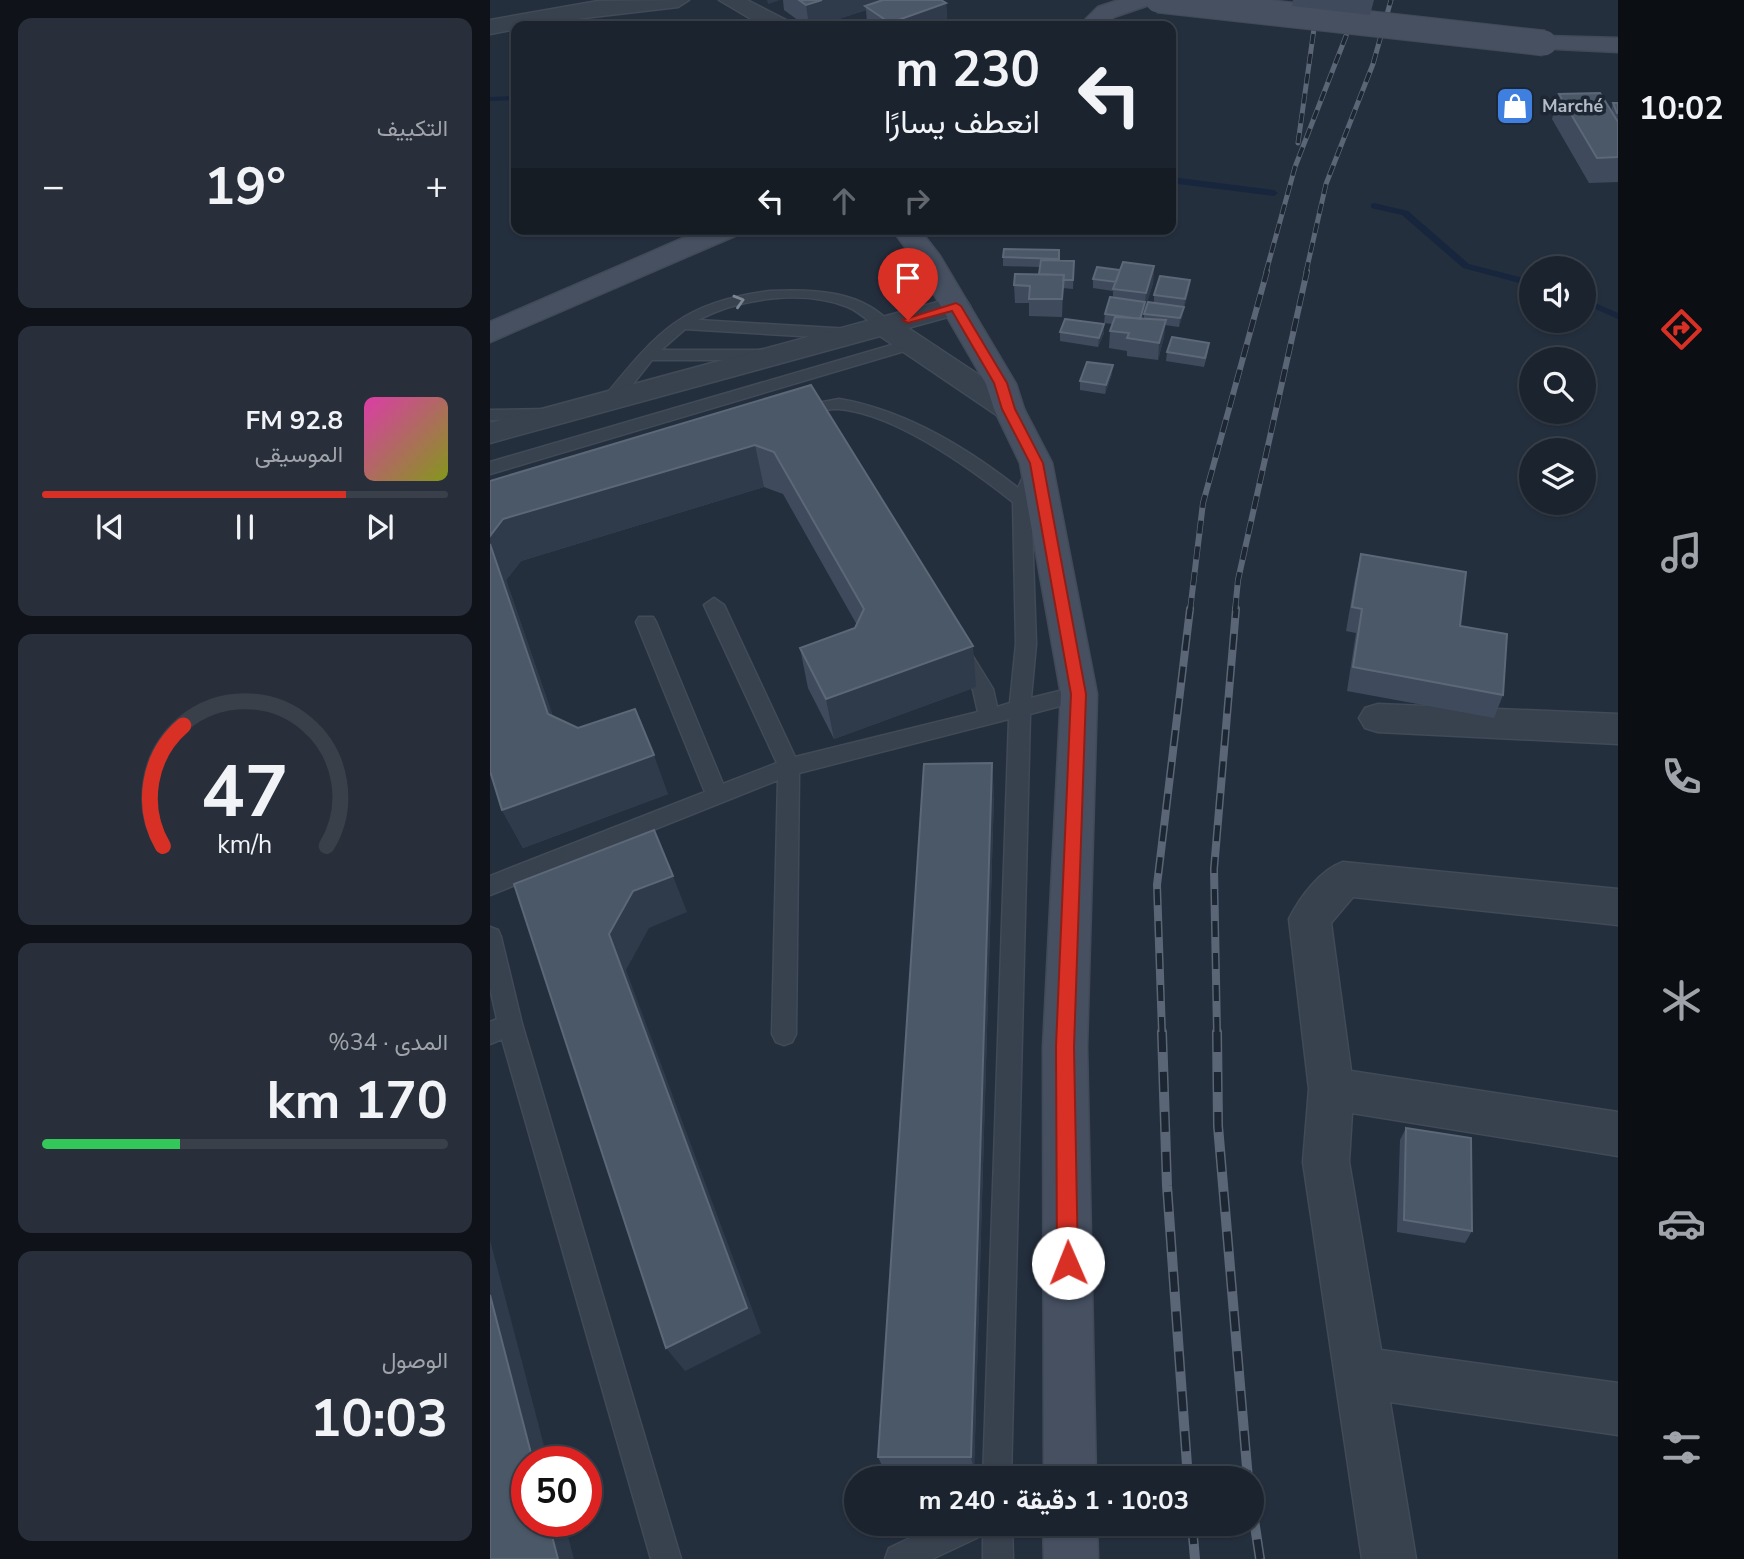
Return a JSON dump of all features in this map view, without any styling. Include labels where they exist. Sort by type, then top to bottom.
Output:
[{"type":"main road","points":[[1096,21],[1106,12],[1141,0]]},
{"type":"main road","points":[[1157,0],[1544,43],[1618,45]]},
{"type":"main road","points":[[490,333],[713,235]]},
{"type":"main road","points":[[910,235],[926,256],[1000,383],[1009,409],[1037,463],[1079,694],[1065,1047],[1070,1466]]},
{"type":"main road","points":[[1070,1536],[1071,1559]]},
{"type":"street","points":[[524,21],[598,8],[677,0]]},
{"type":"street","points":[[730,0],[772,21]]},
{"type":"street","points":[[490,27],[511,23]]},
{"type":"street","points":[[490,433],[956,306]]},
{"type":"street","points":[[885,326],[1009,409]]},
{"type":"street","points":[[1378,718],[1618,729]]},
{"type":"street","points":[[1389,1559],[1326,1162],[1331,1089],[1310,919],[1343,879],[1618,907]]},
{"type":"street","points":[[1331,1089],[1618,1134]]},
{"type":"street","points":[[1360,1372],[1618,1409]]},
{"type":"lane","points":[[611,400],[659,341],[690,318],[747,298],[782,294],[833,297],[857,305],[885,326]]},
{"type":"lane","points":[[683,324],[853,335]]},
{"type":"lane","points":[[490,468],[912,344]]},
{"type":"lane","points":[[648,355],[776,355]]},
{"type":"lane","points":[[774,419],[813,408],[840,404],[851,407],[905,427],[964,457],[1022,500]]},
{"type":"lane","points":[[813,408],[824,427]]},
{"type":"lane","points":[[490,415],[562,413]]},
{"type":"lane","points":[[997,1466],[1009,998],[1020,708],[1026,644],[1022,500],[1037,463]]},
{"type":"lane","points":[[714,605],[789,767],[785,1034]]},
{"type":"lane","points":[[646,622],[717,796]]},
{"type":"lane","points":[[948,631],[983,689],[989,716]]},
{"type":"lane","points":[[490,886],[789,767],[1079,694]]},
{"type":"lane","points":[[490,937],[500,1028],[666,1559]]},
{"type":"lane","points":[[900,1559],[948,1536]]},
{"type":"lane","points":[[997,1536],[998,1559]]},
{"type":"building","points":[[799,0],[822,0],[806,5]]},
{"type":"building","points":[[883,0],[941,0],[946,3],[896,21],[887,21],[865,6]]},
{"type":"building","points":[[1600,93],[1618,122],[1618,157],[1597,158],[1559,94]]},
{"type":"building","points":[[1004,249],[1059,250],[1059,259],[1003,257]]},
{"type":"building","points":[[1041,260],[1074,261],[1073,280],[1063,280],[1064,275],[1039,274]]},
{"type":"building","points":[[1123,262],[1154,266],[1146,293],[1113,289]]},
{"type":"building","points":[[1097,267],[1120,270],[1116,282],[1093,279]]},
{"type":"building","points":[[1015,274],[1064,275],[1062,299],[1029,299],[1030,286],[1014,285]]},
{"type":"building","points":[[1160,276],[1190,280],[1185,299],[1154,295]]},
{"type":"building","points":[[1110,297],[1145,302],[1140,319],[1105,314]]},
{"type":"building","points":[[1148,302],[1184,307],[1180,318],[1144,314]]},
{"type":"building","points":[[1115,317],[1166,320],[1159,343],[1127,338],[1129,333],[1110,331]]},
{"type":"building","points":[[1065,319],[1104,324],[1099,338],[1060,332]]},
{"type":"building","points":[[1172,337],[1209,343],[1205,358],[1167,352]]},
{"type":"building","points":[[1087,362],[1113,365],[1106,385],[1080,381]]},
{"type":"building","points":[[811,385],[973,646],[826,699],[800,648],[855,628],[864,609],[774,452],[755,445],[503,519],[490,536],[490,481]]},
{"type":"building","points":[[490,544],[548,714],[578,728],[635,709],[654,755],[502,810],[490,771]]},
{"type":"building","points":[[1361,554],[1466,572],[1460,626],[1507,634],[1503,695],[1353,667],[1362,609],[1352,607]]},
{"type":"building","points":[[992,763],[971,1457],[878,1457],[924,764]]},
{"type":"building","points":[[654,830],[673,876],[633,891],[609,934],[747,1308],[666,1348],[514,884]]},
{"type":"building","points":[[1406,1128],[1471,1138],[1472,1231],[1404,1220]]},
{"type":"building","points":[[490,1295],[529,1446],[511,1446],[511,1537],[552,1537],[558,1559],[490,1559]]},
{"type":"waterway","points":[[490,99],[511,98]]},
{"type":"waterway","points":[[1176,181],[1274,193]]},
{"type":"waterway","points":[[1374,206],[1405,213],[1466,266],[1519,280]]},
{"type":"waterway","points":[[1596,306],[1618,316]]},
{"type":"railway","points":[[1298,143],[1318,0]]},
{"type":"railway","points":[[1266,272],[1295,167],[1346,36],[1355,0]]},
{"type":"railway","points":[[1306,272],[1326,184],[1373,64],[1391,0]]},
{"type":"railway","points":[[1190,611],[1203,503],[1267,271]]},
{"type":"railway","points":[[1235,611],[1238,580],[1307,271]]},
{"type":"railway","points":[[1162,1033],[1157,885],[1190,609]]},
{"type":"railway","points":[[1217,1033],[1214,869],[1236,609]]},
{"type":"railway","points":[[1162,1032],[1167,1186],[1187,1466]]},
{"type":"railway","points":[[1217,1032],[1218,1126],[1247,1466]]},
{"type":"railway","points":[[1193,1536],[1195,1559]]},
{"type":"railway","points":[[1256,1536],[1260,1559]]},
{"type":"place","name":"Marché","points":[[1515,106]]},
{"type":"route","points":[[908,320],[956,306],[1000,383],[1009,409],[1037,463],[1079,694],[1065,1047],[1068,1263]]}]
